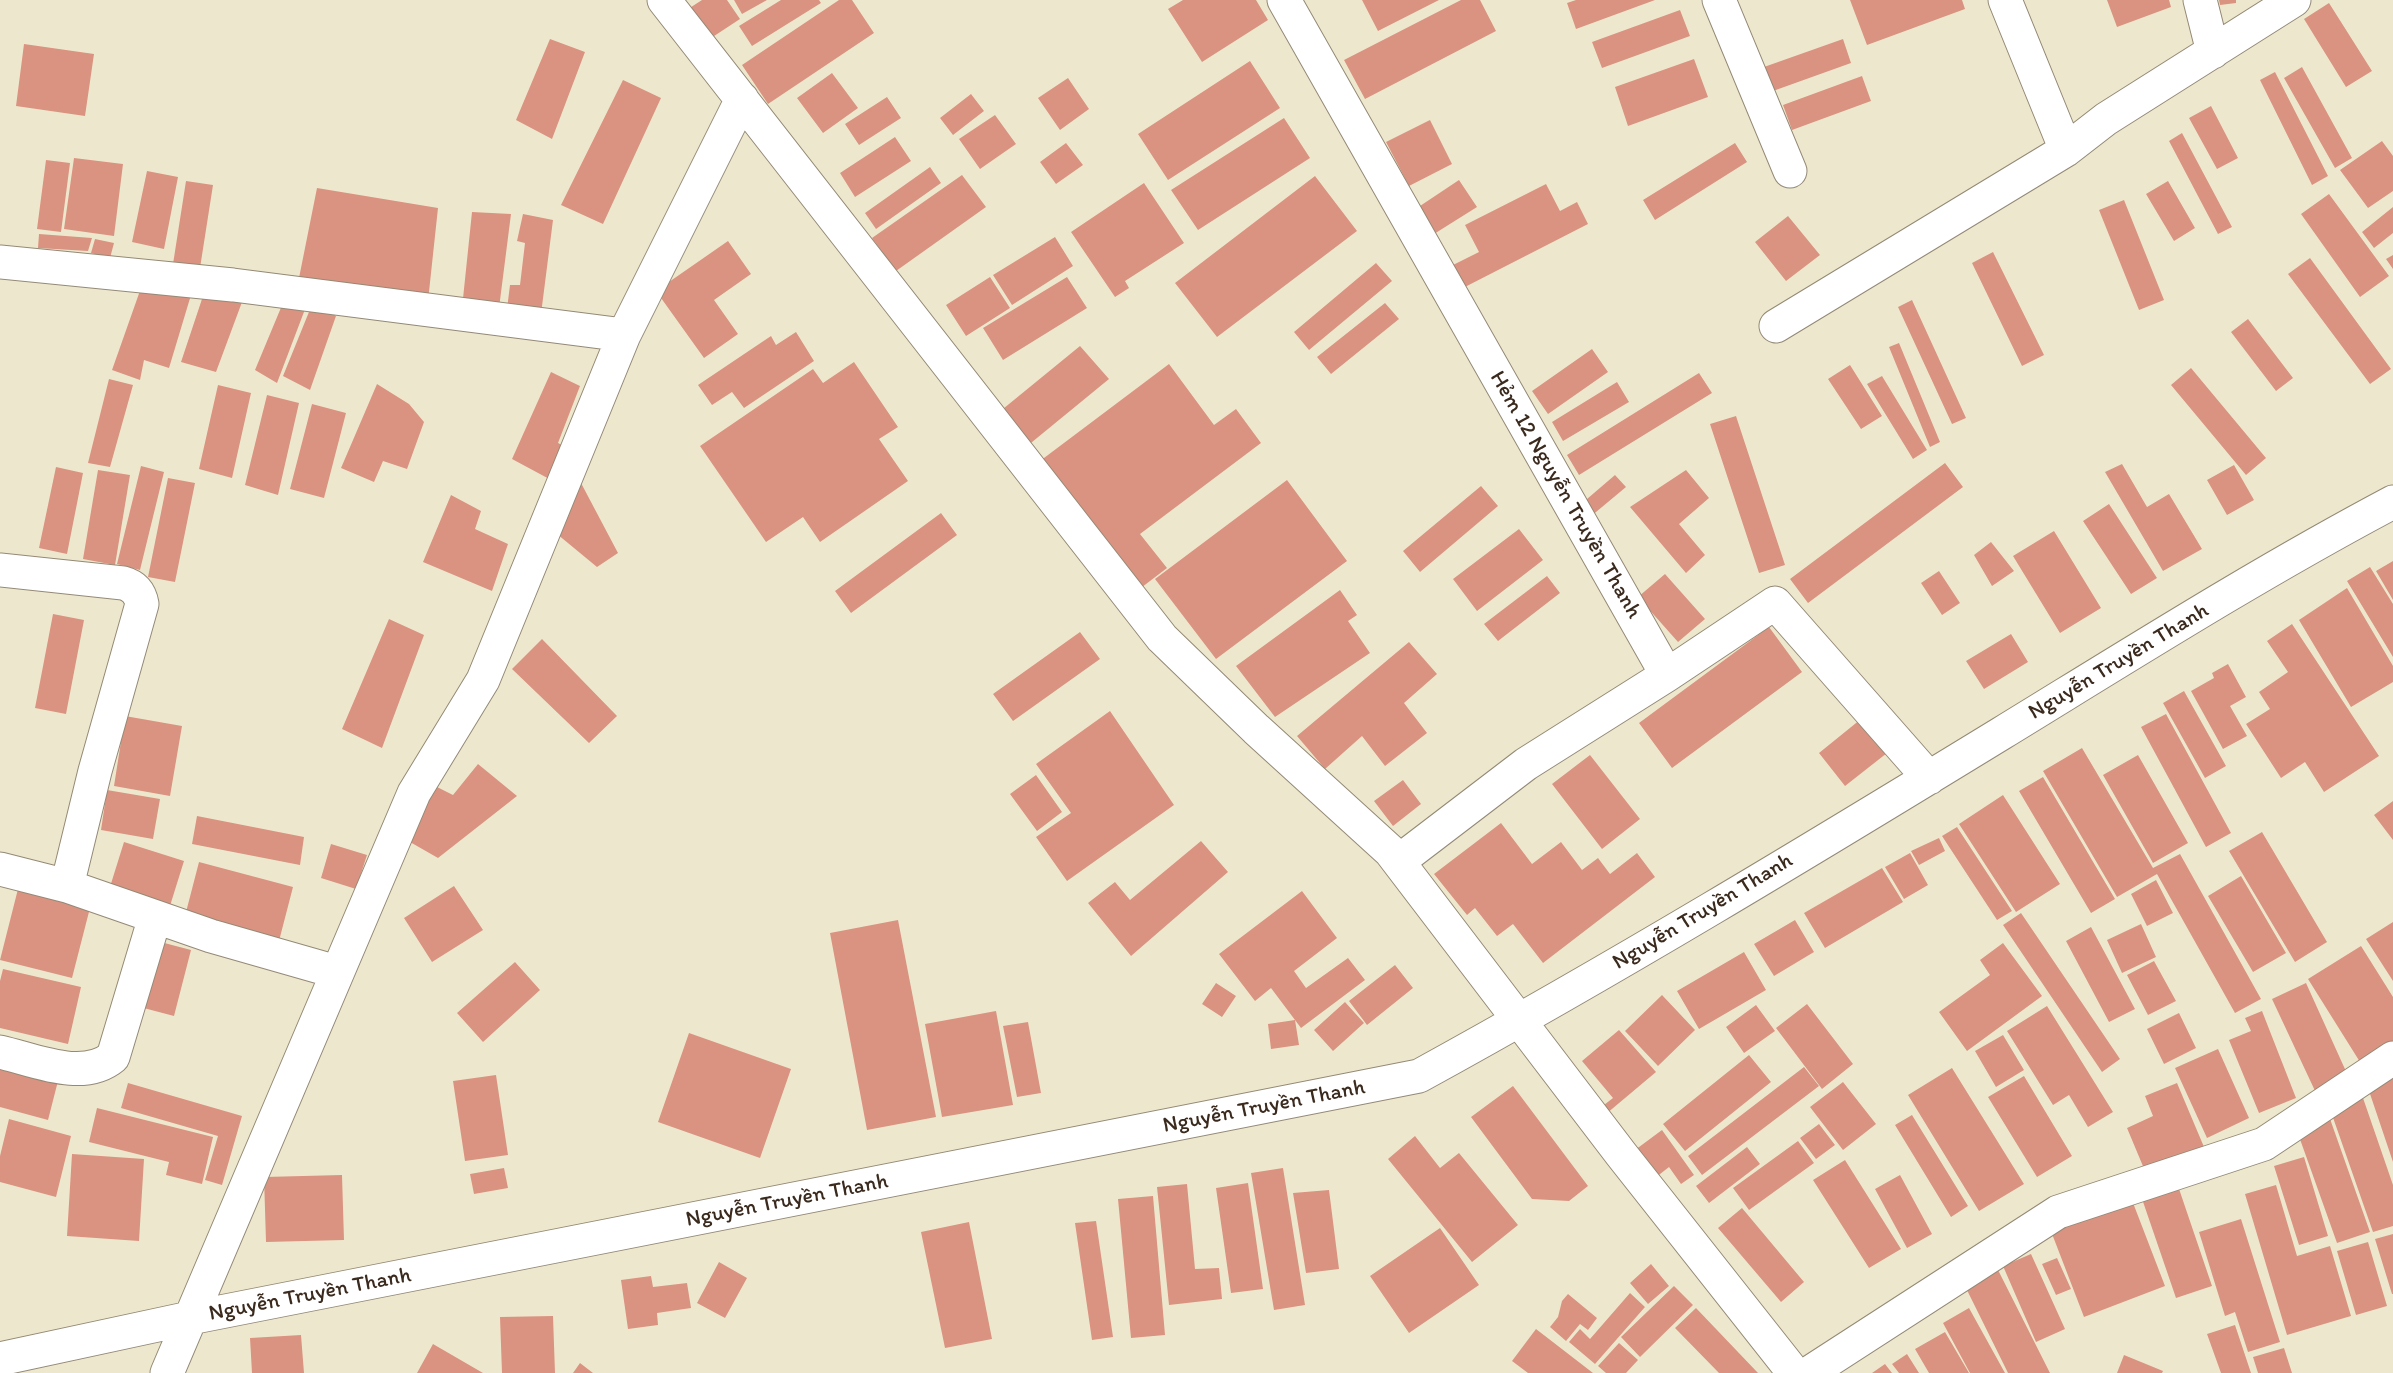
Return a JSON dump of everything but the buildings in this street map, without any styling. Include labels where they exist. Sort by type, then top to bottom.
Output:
[{"type":"street","points":[[664,0],[1162,638],[1399,861],[1519,1021],[1794,1373]]},
{"type":"street","name":"Hẻm 12 Nguyễn Truyền Thanh","points":[[1284,0],[1667,675]]},
{"type":"street","points":[[1719,0],[1790,171]]},
{"type":"street","points":[[2005,0],[2066,150]]},
{"type":"street","points":[[2200,0],[2213,52]]},
{"type":"street","points":[[1776,326],[2066,150],[2106,118],[2294,0]]},
{"type":"street","points":[[167,1373],[414,793],[483,680],[624,335],[742,99]]},
{"type":"street","points":[[0,262],[233,285],[624,335]]},
{"type":"street","name":"Nguyễn Truyền Thanh","points":[[0,1359],[190,1318],[1419,1076],[1519,1021],[1929,778],[2297,553],[2393,502]]},
{"type":"street","points":[[0,570],[123,583],[131,585],[141,597],[142,604],[95,771],[67,886]]},
{"type":"street","points":[[1399,861],[1526,764],[1667,675],[1775,603],[1929,778]]},
{"type":"street","points":[[0,869],[67,886],[155,917],[338,972]]},
{"type":"street","points":[[0,1052],[75,1069],[100,1067],[113,1057],[155,917]]},
{"type":"street","points":[[1809,1373],[2058,1212],[2264,1144],[2393,1058]]}]
